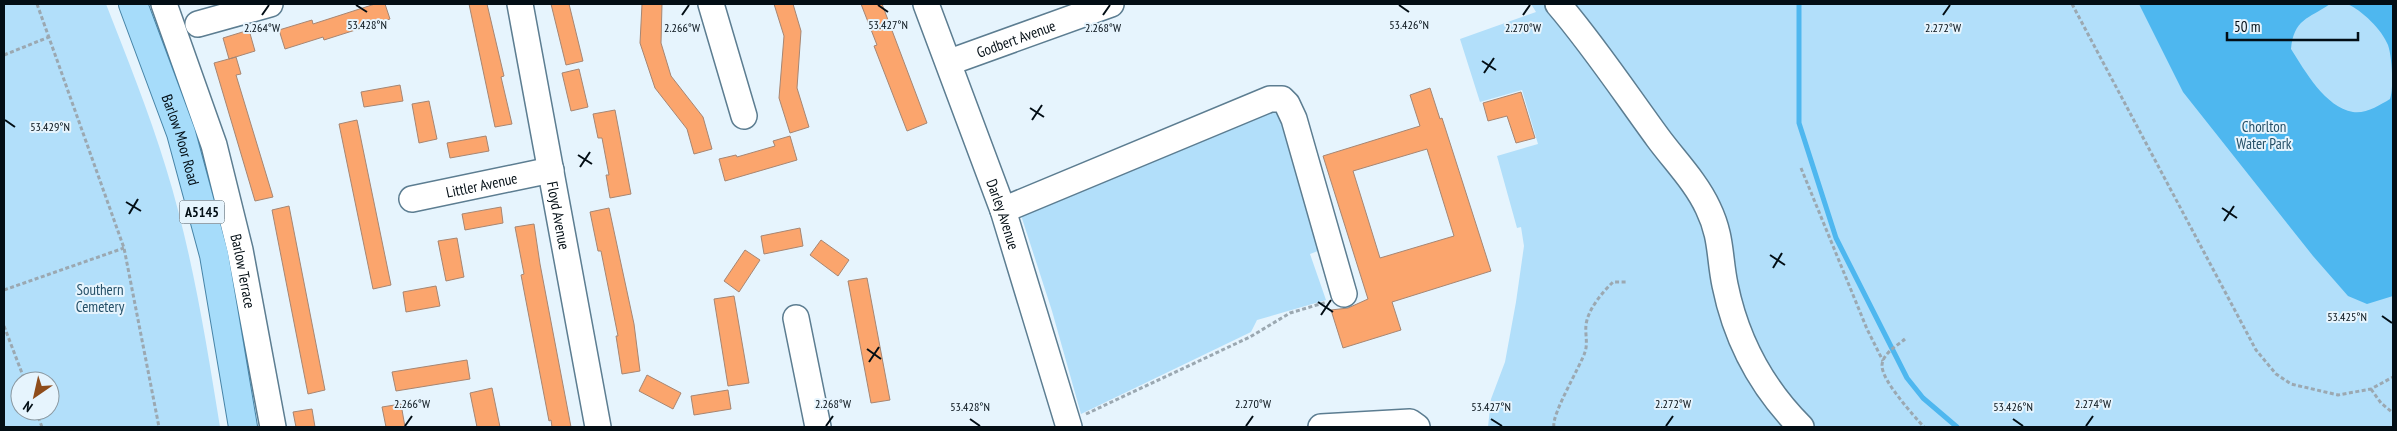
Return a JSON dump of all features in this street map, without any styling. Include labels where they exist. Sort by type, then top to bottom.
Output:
[{"type":"main road","name":"Barlow Moor Road","points":[[136,5],[181,133],[214,255],[243,427]]},
{"type":"street","name":"Barlow Terrace","points":[[164,4],[214,144],[240,250],[273,427]]},
{"type":"street","points":[[198,24],[270,4]]},
{"type":"street","name":"Floyd Avenue","points":[[520,4],[598,427]]},
{"type":"street","points":[[711,4],[744,116]]},
{"type":"street","name":"Darley Avenue","points":[[926,4],[950,62],[1003,210],[1067,427]]},
{"type":"street","name":"Godbert Avenue","points":[[950,62],[1111,4]]},
{"type":"street","points":[[1558,4],[1582,32],[1700,193],[1720,239],[1728,301],[1745,350],[1766,384],[1801,427]]},
{"type":"street","points":[[1003,210],[1270,99],[1282,99],[1287,104],[1294,119],[1340,297]]},
{"type":"street","name":"Littler Avenue","points":[[412,199],[551,170]]},
{"type":"street","points":[[796,318],[818,427]]},
{"type":"street","points":[[1321,427],[1410,422],[1417,427]]},
{"type":"path","points":[[37,4],[124,248],[158,427]]},
{"type":"path","points":[[2072,4],[2256,350],[2276,374],[2291,384],[2338,396],[2371,389],[2393,377]]},
{"type":"path","points":[[4,55],[49,37]]},
{"type":"path","points":[[1801,168],[1863,321],[1883,361]]},
{"type":"path","points":[[4,290],[124,248]]},
{"type":"path","points":[[1554,427],[1553,423],[1557,411],[1586,350],[1586,325],[1589,316],[1600,297],[1613,282],[1628,282]]},
{"type":"path","points":[[1067,427],[1084,415],[1250,337],[1290,314],[1340,297]]},
{"type":"path","points":[[4,326],[21,371]]},
{"type":"path","points":[[1905,340],[1886,355],[1882,366],[1885,377],[1924,427]]},
{"type":"path","points":[[2371,389],[2381,403],[2393,413]]},
{"type":"green space","name":"Southern Cemetery","points":[[4,4],[106,4],[138,85],[175,200],[198,296],[220,427],[4,427]]},
{"type":"green space","points":[[1531,4],[2393,4],[2393,427],[1488,427],[1491,399],[1505,362],[1524,246],[1521,227],[1517,228],[1497,156],[1538,144],[1522,90],[1480,102],[1460,39],[1536,12]]},
{"type":"green space","points":[[1277,105],[1323,249],[1310,254],[1326,300],[1257,320],[1251,332],[1081,414],[1052,311],[1019,209]]},
{"type":"water","name":"Chorlton Water Park","points":[[2139,4],[2330,4],[2303,21],[2295,31],[2291,49],[2309,77],[2333,103],[2353,112],[2363,112],[2373,109],[2390,99],[2392,80],[2389,50],[2385,39],[2376,27],[2365,16],[2347,4],[2393,4],[2393,296],[2367,304],[2348,296],[2313,256],[2183,92]]},
{"type":"building","points":[[375,4],[385,4],[390,19],[324,40],[323,37],[285,49],[279,30],[312,20],[313,24]]},
{"type":"building","points":[[469,4],[487,4],[504,76],[501,77],[512,124],[495,127]]},
{"type":"building","points":[[551,4],[569,4],[583,61],[566,65]]},
{"type":"building","points":[[642,4],[662,4],[661,43],[671,76],[703,117],[712,149],[694,154],[687,129],[655,88],[640,43]]},
{"type":"building","points":[[774,4],[793,4],[801,31],[797,88],[809,127],[790,133],[779,98],[784,36]]},
{"type":"building","points":[[861,4],[882,4],[927,123],[907,131],[874,46],[877,45]]},
{"type":"building","points":[[249,30],[255,51],[229,59],[223,38]]},
{"type":"building","points":[[236,57],[241,74],[236,75],[273,197],[255,201],[214,63]]},
{"type":"building","points":[[579,69],[588,107],[571,111],[562,73]]},
{"type":"building","points":[[400,85],[403,101],[364,107],[361,92]]},
{"type":"building","points":[[1430,88],[1440,119],[1442,118],[1491,271],[1392,302],[1401,330],[1343,348],[1331,310],[1348,308],[1368,299],[1323,156],[1420,126],[1410,95]],"holes":[[[1427,149],[1454,236],[1380,258],[1353,171]]]},
{"type":"building","points":[[1521,92],[1535,138],[1516,143],[1507,116],[1488,121],[1483,103]]},
{"type":"building","points":[[429,101],[437,139],[419,143],[412,104]]},
{"type":"building","points":[[615,110],[631,194],[610,198],[606,175],[609,175],[602,138],[598,138],[593,114]]},
{"type":"building","points":[[357,120],[391,285],[373,289],[339,124]]},
{"type":"building","points":[[486,136],[489,151],[450,158],[447,143]]},
{"type":"building","points":[[790,136],[797,160],[725,181],[719,159],[736,155],[737,157],[775,146],[773,141]]},
{"type":"building","points":[[289,206],[325,390],[308,394],[272,210]]},
{"type":"building","points":[[501,207],[503,223],[465,230],[462,214]]},
{"type":"building","points":[[609,208],[634,324],[640,371],[622,374],[616,336],[618,336],[601,251],[598,251],[590,212]]},
{"type":"building","points":[[534,224],[571,427],[552,427],[551,420],[549,421],[521,275],[524,274],[515,227]]},
{"type":"building","points":[[800,228],[803,246],[764,254],[761,236]]},
{"type":"building","points":[[457,238],[464,277],[446,281],[438,241]]},
{"type":"building","points":[[821,240],[849,260],[838,276],[810,255]]},
{"type":"building","points":[[745,250],[760,260],[739,292],[724,281]]},
{"type":"building","points":[[867,278],[890,400],[871,403],[848,281]]},
{"type":"building","points":[[436,286],[440,306],[406,312],[403,292]]},
{"type":"building","points":[[734,296],[749,383],[728,386],[714,299]]},
{"type":"building","points":[[467,360],[470,379],[396,391],[392,372]]},
{"type":"building","points":[[647,375],[681,393],[673,409],[639,391]]},
{"type":"building","points":[[492,388],[500,427],[477,427],[470,393]]},
{"type":"building","points":[[728,390],[731,409],[694,415],[691,396]]},
{"type":"building","points":[[401,404],[405,427],[386,427],[382,407]]},
{"type":"building","points":[[312,409],[315,427],[296,427],[293,412]]},
{"type":"waterway","points":[[1799,4],[1799,123],[1836,238],[1907,378],[1923,398],[1957,427]]}]
